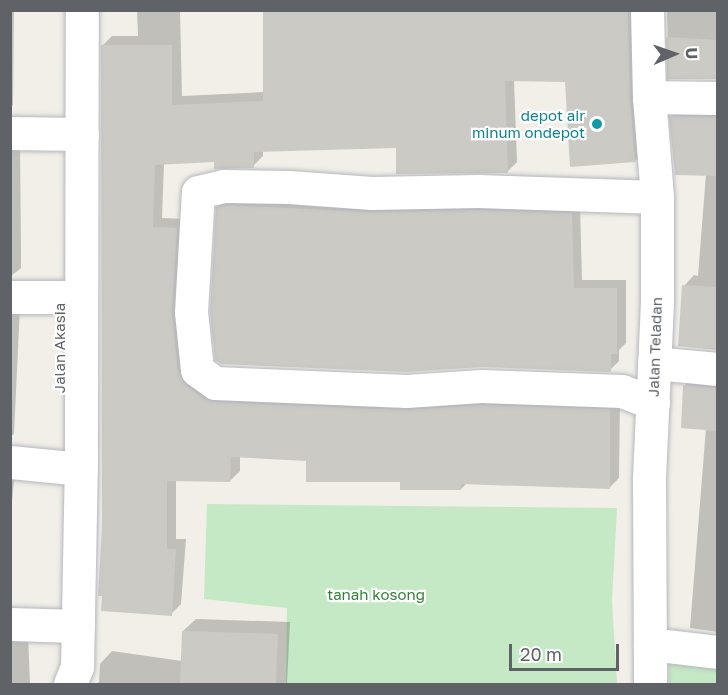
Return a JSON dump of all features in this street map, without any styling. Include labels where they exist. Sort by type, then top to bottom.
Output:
[{"type":"street","name":"Jalan Akasia","points":[[61,10],[73,134]]},
{"type":"street","name":"Jalan Akasia","points":[[69,678],[73,134],[82,10]]},
{"type":"street","name":"Jalan Teladan","points":[[647,10],[649,97],[657,197],[653,403],[649,479],[650,684]]},
{"type":"street","points":[[649,97],[717,98]]},
{"type":"street","points":[[10,133],[73,134]]},
{"type":"street","points":[[653,403],[622,391],[482,386],[406,391],[215,383],[197,370],[191,312],[198,192],[224,186],[289,187],[372,193],[478,191],[657,197]]},
{"type":"street","points":[[10,297],[71,298]]},
{"type":"street","points":[[654,363],[717,369]]},
{"type":"street","points":[[10,462],[70,469]]},
{"type":"street","points":[[10,624],[68,626]]},
{"type":"street","points":[[650,644],[717,652]]},
{"type":"green space","name":"tanah kosong","points":[[207,504],[617,508],[612,600],[617,684],[286,684],[287,608],[204,599]]},
{"type":"green space","points":[[669,655],[717,659],[717,684],[669,684]]},
{"type":"building","points":[[263,10],[628,10],[630,98],[635,162],[570,167],[565,82],[505,81],[508,173],[396,174],[396,148],[254,152],[254,168],[214,169],[214,162],[155,165],[153,227],[177,228],[172,311],[178,372],[186,385],[204,398],[214,402],[405,410],[481,405],[610,409],[610,489],[461,484],[461,490],[400,490],[400,482],[306,482],[306,461],[231,457],[230,482],[167,481],[167,549],[176,549],[172,616],[101,611],[102,596],[98,596],[102,525],[101,45],[172,45],[172,105],[263,101]]},
{"type":"building","points":[[666,37],[717,40],[717,79],[667,79]]},
{"type":"building","points":[[669,116],[717,117],[717,176],[675,175]]},
{"type":"building","points":[[226,205],[371,212],[478,210],[572,213],[574,288],[617,288],[617,354],[611,354],[611,372],[482,367],[406,372],[221,364],[215,360],[210,312],[216,207]]},
{"type":"building","points":[[682,285],[717,287],[717,350],[678,346]]},
{"type":"building","points":[[683,385],[717,388],[717,431],[681,428]]},
{"type":"building","points":[[182,631],[278,634],[276,684],[180,684]]},
{"type":"place","name":"depot air minum ondepot","points":[[597,124]]}]
